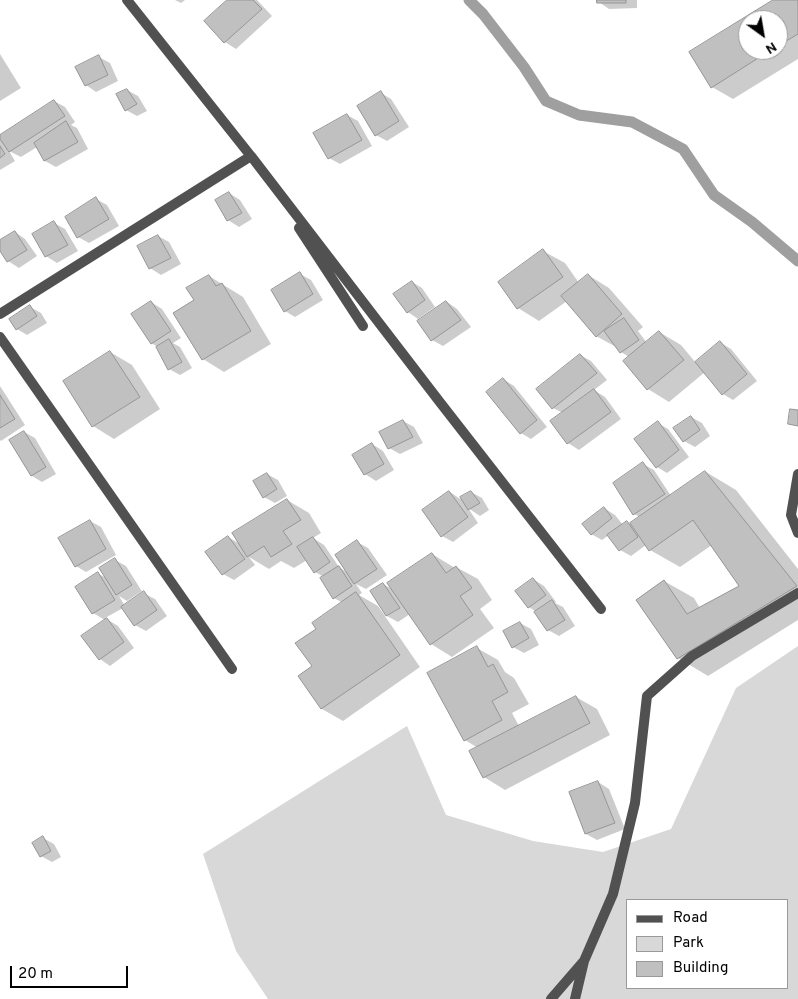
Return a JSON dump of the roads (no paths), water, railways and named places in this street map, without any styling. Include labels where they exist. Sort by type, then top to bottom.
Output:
[{"type":"street","points":[[127,0],[252,156],[601,609]]},
{"type":"street","points":[[0,314],[252,156]]},
{"type":"street","points":[[252,156],[363,326]]},
{"type":"street","points":[[0,337],[232,669]]},
{"type":"street","points":[[798,474],[791,515],[798,533]]},
{"type":"street","points":[[575,999],[584,961],[613,894],[633,812],[648,696],[692,656],[798,593]]},
{"type":"street","points":[[551,999],[584,961]]},
{"type":"waterway","points":[[469,0],[483,14],[524,67],[546,101],[579,115],[632,122],[683,149],[714,195],[752,222],[798,261]]}]
